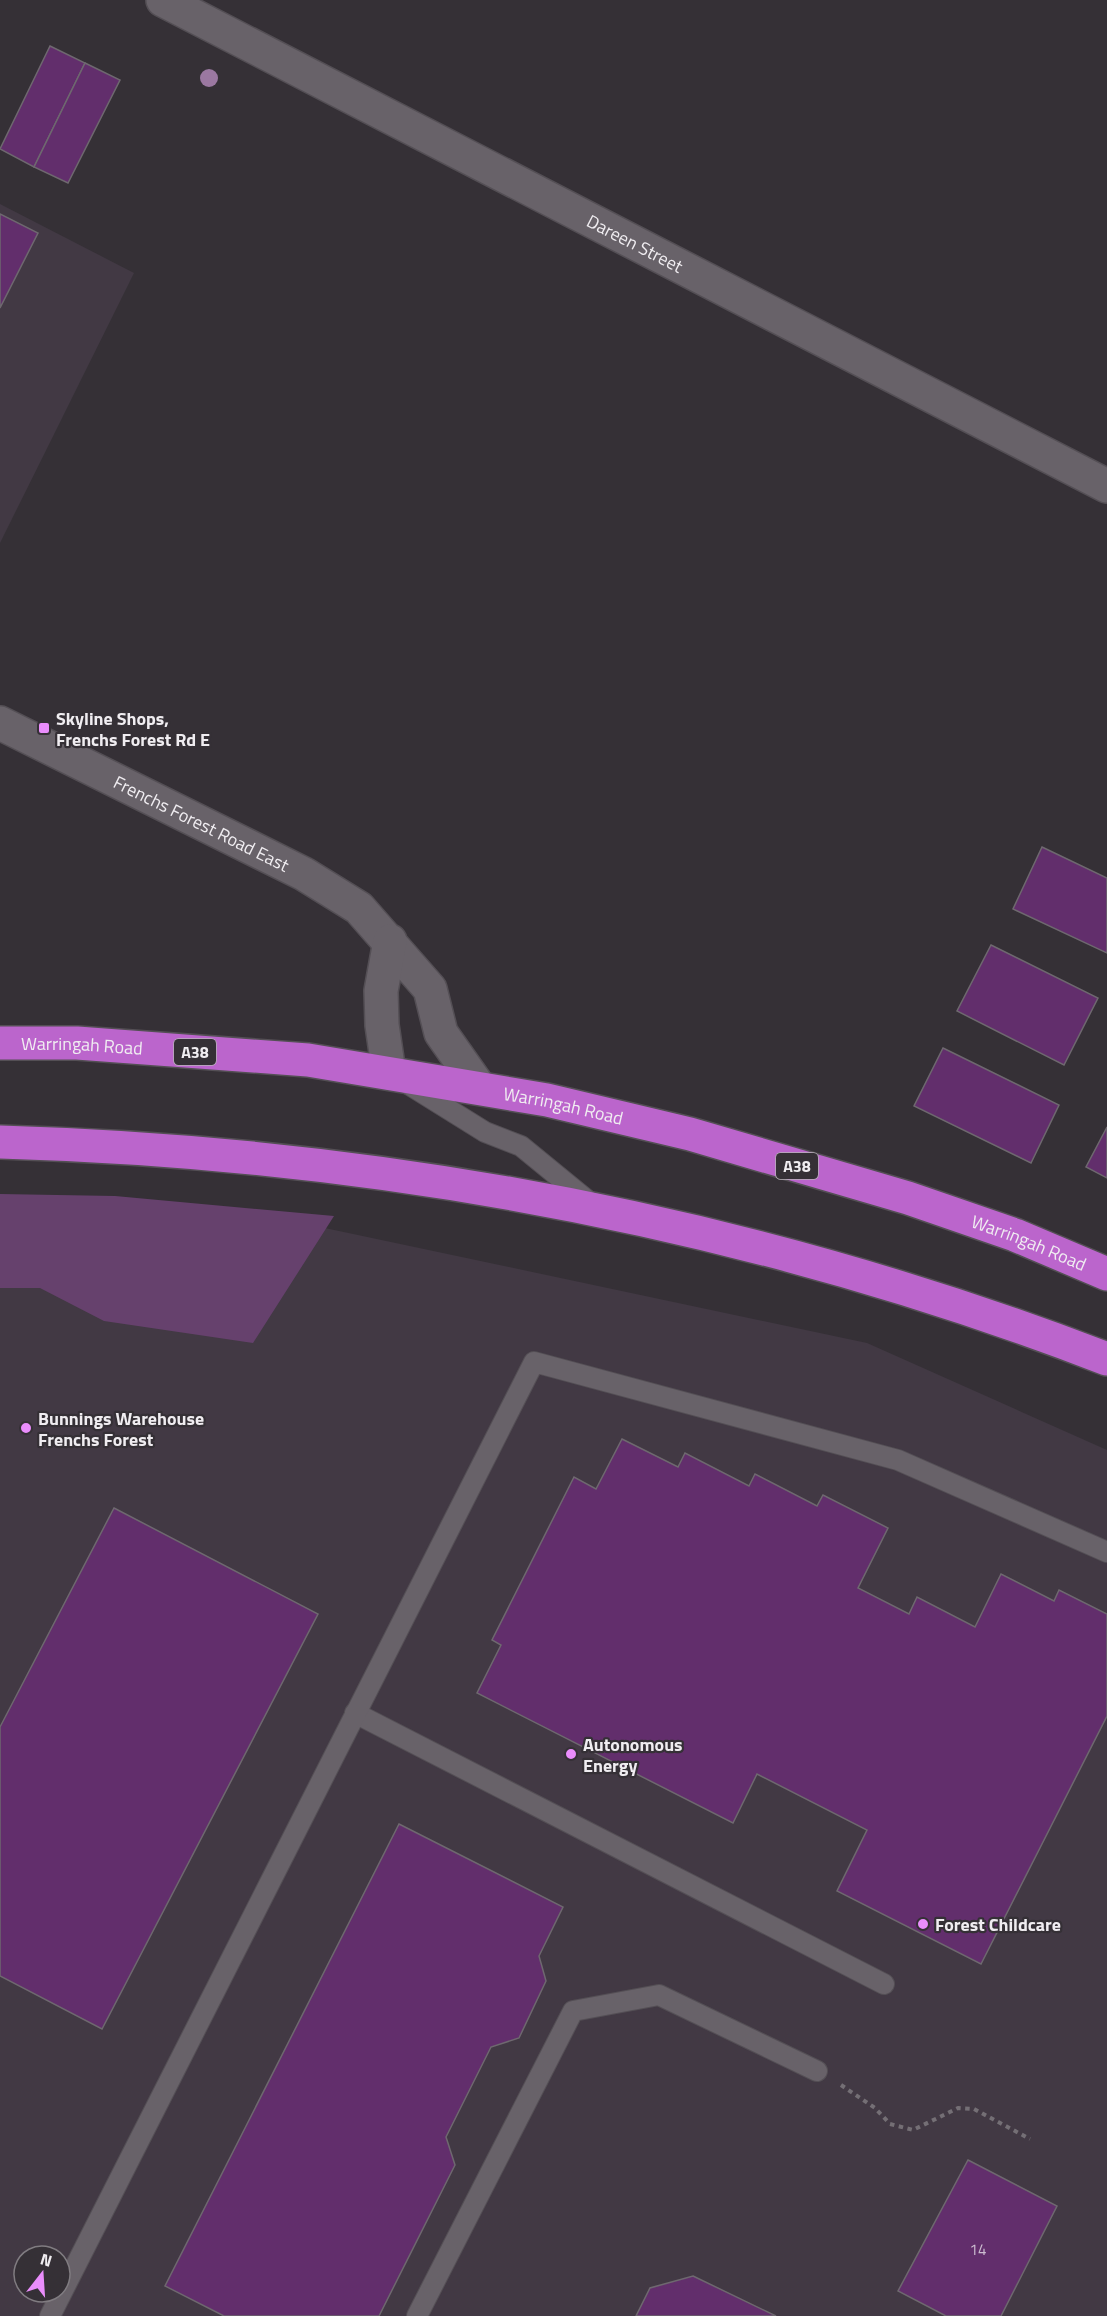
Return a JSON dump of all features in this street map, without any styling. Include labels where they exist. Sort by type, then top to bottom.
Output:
[{"type":"highway","name":"Warringah Road","points":[[0,1042],[76,1043],[308,1060],[547,1100],[690,1134],[897,1195],[1015,1235],[1107,1274]]},
{"type":"highway","points":[[0,1142],[121,1146],[364,1170],[482,1187],[598,1208],[775,1250],[879,1280],[984,1313],[1107,1359]]},
{"type":"street","name":"Dareen Street","points":[[163,0],[1107,486]]},
{"type":"street","name":"Frenchs Forest Road East","points":[[0,723],[304,873],[359,908],[430,989],[441,1033],[478,1088]]},
{"type":"street","points":[[389,1073],[381,991],[390,941]]},
{"type":"lane","points":[[389,1073],[485,1132],[521,1146],[598,1208]]},
{"type":"lane","points":[[50,2316],[534,1362],[898,1460],[1107,1552]]},
{"type":"lane","points":[[356,1713],[884,1984]]},
{"type":"lane","points":[[417,2316],[573,2011],[659,1995],[817,2072]]},
{"type":"path","points":[[817,2072],[855,2094],[890,2124],[913,2130],[958,2108],[974,2109],[1030,2139]]},
{"type":"shaded area","points":[[0,204],[134,273],[0,543]]},
{"type":"shaded area","points":[[0,1194],[115,1196],[334,1216],[253,1343],[104,1321],[40,1288],[0,1288]]},
{"type":"shaded area","points":[[226,1207],[867,1343],[1107,1450],[1107,2316],[0,2316],[0,1227]]},
{"type":"building","points":[[50,46],[85,63],[34,167],[0,149]]},
{"type":"building","points":[[85,63],[120,80],[68,183],[34,167]]},
{"type":"building","points":[[0,214],[38,233],[0,308]]},
{"type":"building","points":[[1042,847],[1107,878],[1107,953],[1013,909]]},
{"type":"building","points":[[991,945],[1098,998],[1064,1065],[957,1011]]},
{"type":"building","points":[[943,1048],[1059,1105],[1031,1163],[914,1106]]},
{"type":"building","points":[[1107,1127],[1107,1178],[1086,1167]]},
{"type":"building","points":[[622,1439],[678,1467],[685,1453],[749,1486],[755,1474],[817,1506],[823,1495],[888,1528],[858,1588],[909,1614],[917,1597],[975,1627],[1001,1574],[1054,1601],[1059,1590],[1107,1614],[1107,1716],[981,1964],[837,1891],[867,1830],[757,1774],[733,1823],[477,1693],[501,1645],[492,1640],[574,1477],[596,1489]]},
{"type":"building","points":[[114,1508],[318,1614],[102,2029],[0,1976],[0,1727]]},
{"type":"building","points":[[399,1824],[563,1907],[539,1956],[546,1981],[519,2038],[491,2047],[446,2137],[455,2165],[379,2316],[224,2316],[165,2286]]},
{"type":"building","points":[[968,2160],[1057,2206],[1001,2316],[946,2316],[898,2291]]},
{"type":"building","points":[[693,2276],[776,2316],[636,2316],[650,2288]]},
{"type":"place","name":"Skyline Shops, Frenchs Forest Rd E","points":[[44,728]]},
{"type":"place","name":"Bunnings Warehouse Frenchs Forest","points":[[26,1428]]},
{"type":"place","name":"Autonomous Energy","points":[[571,1754]]},
{"type":"place","name":"Forest Childcare","points":[[923,1924]]}]
